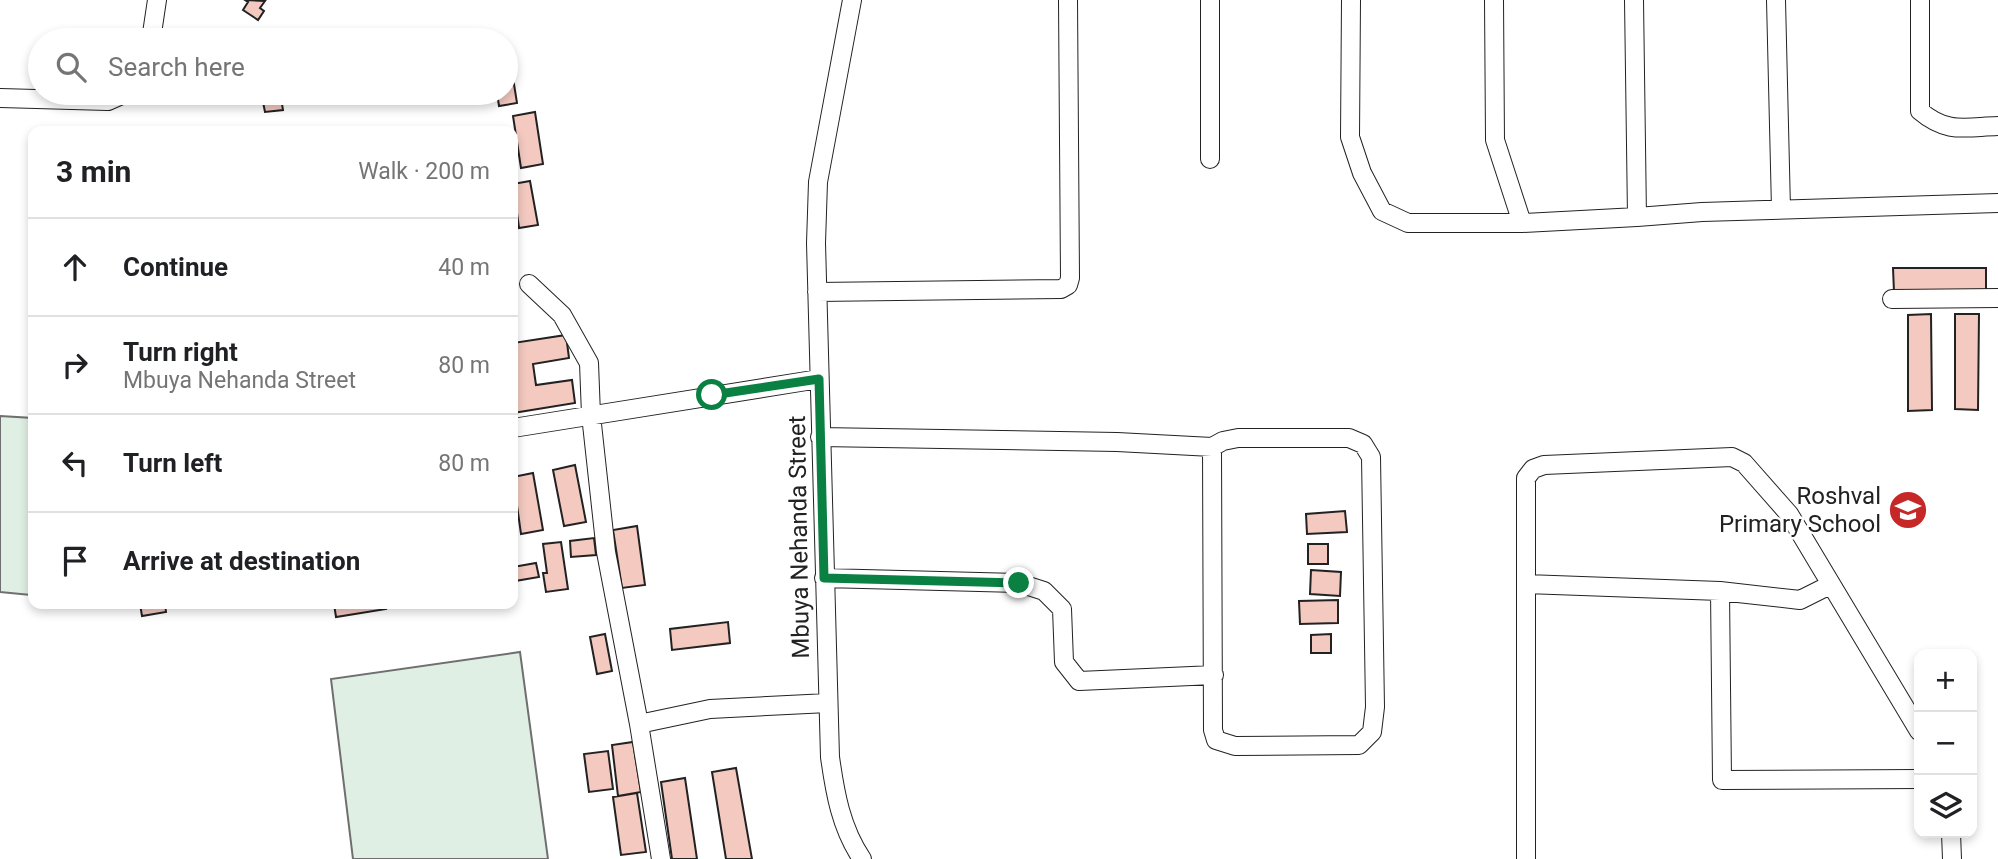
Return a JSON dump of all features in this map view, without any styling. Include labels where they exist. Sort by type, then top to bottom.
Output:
[{"type":"street","points":[[152,28],[157,0]]},
{"type":"street","name":"Mbuya Nehanda Street","points":[[852,0],[818,182],[817,292],[830,757],[836,801],[850,842],[862,859]]},
{"type":"street","points":[[817,292],[1061,289],[1068,285],[1068,0]]},
{"type":"street","points":[[1210,0],[1210,159]]},
{"type":"street","points":[[1351,0],[1350,137],[1362,173],[1381,211],[1408,223],[1522,223],[1702,212],[1998,203]]},
{"type":"street","points":[[1494,0],[1495,140],[1522,223]]},
{"type":"street","points":[[1634,0],[1637,217]]},
{"type":"street","points":[[1776,0],[1780,209]]},
{"type":"street","points":[[1920,0],[1920,111],[1934,123],[1951,128],[1998,126]]},
{"type":"street","points":[[0,98],[28,99]]},
{"type":"street","points":[[529,284],[562,315],[589,363],[591,415],[606,552],[639,723],[661,859]]},
{"type":"street","points":[[1892,299],[1998,298]]},
{"type":"street","points":[[518,427],[819,379]]},
{"type":"street","points":[[820,437],[1104,442],[1212,447],[1238,438],[1349,438],[1363,444],[1371,457],[1374,707],[1372,732],[1359,745],[1235,746],[1216,740],[1213,730],[1212,447]]},
{"type":"street","points":[[1525,859],[1526,478],[1533,469],[1544,465],[1732,457],[1744,463],[1789,514],[1914,723]]},
{"type":"street","points":[[824,578],[1019,583],[1044,591],[1062,609],[1065,662],[1079,681],[1214,675]]},
{"type":"street","points":[[1526,583],[1720,592],[1800,600],[1830,585]]},
{"type":"street","points":[[1720,592],[1722,780],[1914,779]]},
{"type":"street","points":[[639,723],[710,709],[828,703]]},
{"type":"street","points":[[1951,838],[1952,859]]},
{"type":"green space","points":[[0,416],[28,418],[28,595],[0,592]]},
{"type":"green space","points":[[520,652],[548,859],[353,859],[331,679]]},
{"type":"building","points":[[245,0],[265,1],[260,8],[264,11],[258,20],[243,10],[248,2]]},
{"type":"building","points":[[264,105],[282,105],[283,110],[265,112]]},
{"type":"building","points":[[535,112],[543,164],[521,168],[518,126],[515,126],[513,116]]},
{"type":"building","points":[[530,181],[538,225],[519,228],[518,183]]},
{"type":"building","points":[[1893,268],[1986,268],[1986,292],[1894,292]]},
{"type":"building","points":[[1931,314],[1932,410],[1908,411],[1908,315]]},
{"type":"building","points":[[1955,314],[1979,314],[1978,410],[1955,409]]},
{"type":"building","points":[[566,335],[569,358],[533,364],[536,385],[572,380],[575,403],[518,412],[518,342]]},
{"type":"building","points":[[575,465],[586,522],[564,526],[553,470]]},
{"type":"building","points":[[533,473],[543,530],[521,534],[518,476]]},
{"type":"building","points":[[1345,511],[1347,532],[1307,534],[1306,514]]},
{"type":"building","points":[[637,526],[645,585],[622,588],[613,530]]},
{"type":"building","points":[[594,538],[596,555],[571,557],[570,541]]},
{"type":"building","points":[[561,542],[568,589],[546,592],[543,573],[547,573],[543,544]]},
{"type":"building","points":[[1308,544],[1328,544],[1328,564],[1308,564]]},
{"type":"building","points":[[536,563],[539,577],[518,580],[518,566]]},
{"type":"building","points":[[1311,570],[1341,572],[1340,596],[1310,594]]},
{"type":"building","points":[[1338,600],[1338,623],[1300,624],[1299,601]]},
{"type":"building","points":[[141,609],[166,609],[166,612],[142,616]]},
{"type":"building","points":[[335,609],[386,609],[336,617]]},
{"type":"building","points":[[728,622],[730,643],[672,650],[670,629]]},
{"type":"building","points":[[605,634],[612,671],[597,674],[590,637]]},
{"type":"building","points":[[1331,634],[1331,653],[1311,653],[1311,635]]},
{"type":"building","points":[[633,742],[641,792],[618,796],[612,745]]},
{"type":"building","points":[[608,751],[613,789],[589,792],[584,754]]},
{"type":"building","points":[[736,768],[752,859],[726,859],[712,772]]},
{"type":"building","points":[[685,778],[697,859],[672,859],[661,782]]},
{"type":"building","points":[[637,793],[646,852],[621,855],[613,797]]},
{"type":"place","name":"Roshval Primary School","points":[[1908,510]]},
{"type":"route","points":[[712,395],[819,379],[824,578],[1019,583]]}]
